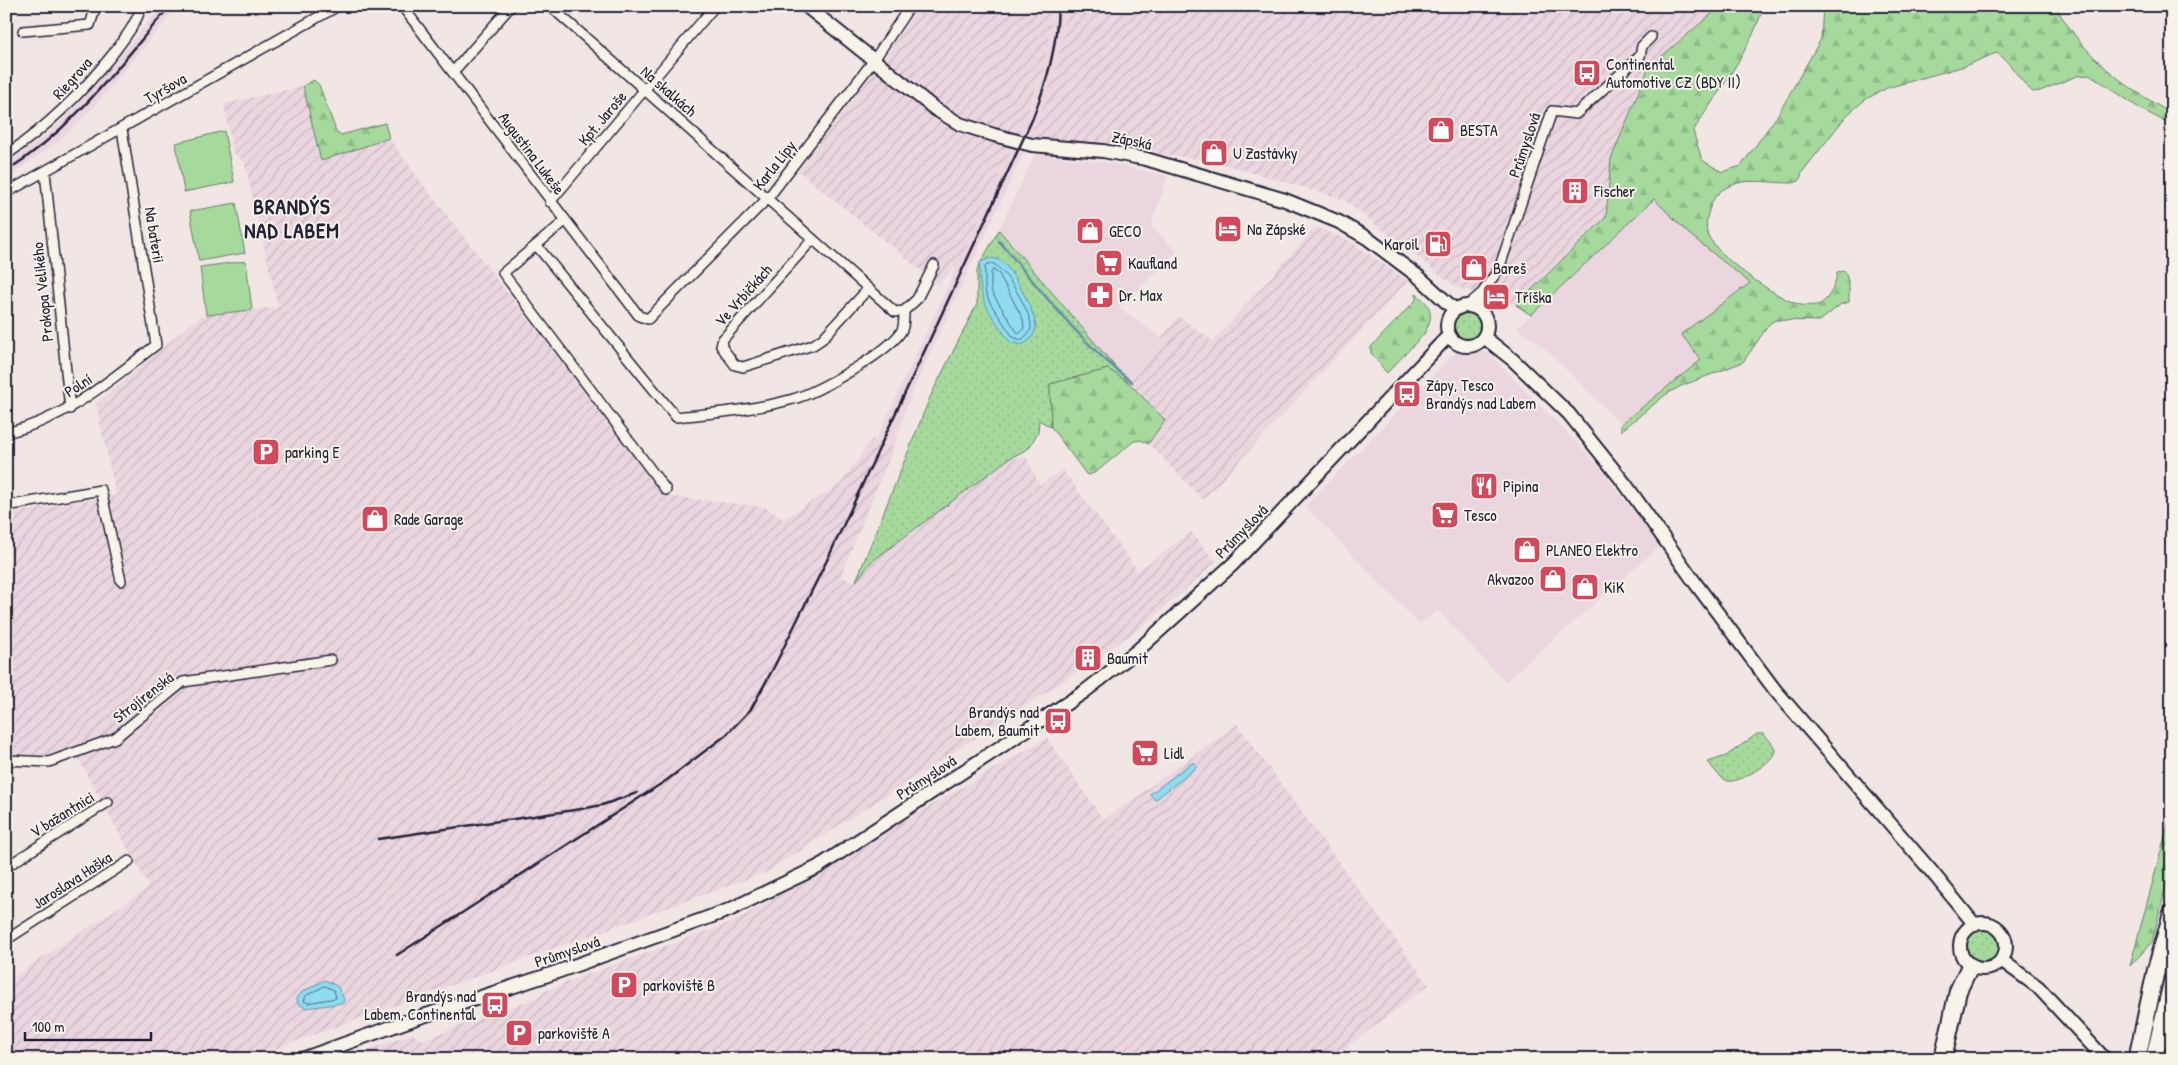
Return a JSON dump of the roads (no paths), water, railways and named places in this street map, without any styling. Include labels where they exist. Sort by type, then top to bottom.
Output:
[{"type":"highway","points":[[2137,1059],[2156,970],[2172,913]]},
{"type":"highway","points":[[1943,1059],[1958,991],[1970,966]]},
{"type":"highway","points":[[2154,1059],[2172,982]]},
{"type":"main road","name":"Zápská","points":[[806,6],[935,109],[960,124],[1032,145],[1103,151],[1146,159],[1285,200],[1317,212],[1346,226],[1388,253],[1461,308]]},
{"type":"main road","points":[[1461,308],[1476,308],[1482,313],[1487,323],[1484,337],[1477,343],[1466,346],[1456,343],[1449,335],[1448,321],[1461,308]]},
{"type":"main road","name":"Průmyslová","points":[[302,1059],[411,1020],[554,973],[729,910],[818,867],[1084,692],[1138,650],[1233,564],[1449,335]]},
{"type":"main road","points":[[1484,337],[1513,360],[1569,414],[1626,485],[1696,584],[1775,690],[1932,872],[1975,925]]},
{"type":"main road","points":[[1989,924],[2001,932],[2006,946],[2002,960],[1987,969],[1970,966],[1961,955],[1960,941],[1963,934],[1975,925],[1989,924]]},
{"type":"main road","points":[[2002,960],[2038,987],[2105,1059]]},
{"type":"street","points":[[23,31],[90,25],[96,6]]},
{"type":"street","name":"Riegrova","points":[[6,155],[51,122],[83,91],[132,28],[142,6]]},
{"type":"street","name":"Tyršova","points":[[6,193],[338,6]]},
{"type":"street","name":"Augustina Lukeše","points":[[402,6],[639,316]]},
{"type":"street","points":[[453,72],[511,6]]},
{"type":"street","name":"Na skalkách","points":[[550,6],[768,198]]},
{"type":"street","name":"Kpt. Jaroše","points":[[550,202],[715,6]]},
{"type":"street","name":"Karla Lípy","points":[[639,316],[648,319],[768,198],[874,60],[910,6]]},
{"type":"street","name":"Průmyslová","points":[[1461,308],[1482,293],[1500,269],[1552,111],[1576,114],[1640,56],[1642,46],[1651,37]]},
{"type":"street","name":"Na baterii","points":[[122,129],[156,345]]},
{"type":"street","name":"Prokopa Velikého","points":[[45,172],[70,409]]},
{"type":"street","points":[[537,246],[676,417],[735,412],[795,399],[846,374],[880,353],[902,330],[900,312],[868,289],[768,198]]},
{"type":"street","points":[[565,221],[503,273],[666,490]]},
{"type":"street","name":"Ve Vrbičkách","points":[[813,240],[723,339],[721,346],[735,365],[743,367],[813,345],[827,334],[868,289]]},
{"type":"street","points":[[900,312],[917,299],[934,265]]},
{"type":"street","points":[[1482,293],[1482,313]]},
{"type":"street","name":"Polní","points":[[6,433],[41,423],[70,409],[103,387],[156,345]]},
{"type":"street","points":[[6,506],[101,490],[121,581]]},
{"type":"street","name":"Strojírenská","points":[[6,760],[49,762],[115,738],[183,682],[331,660]]},
{"type":"street","name":"V bažantnici","points":[[6,867],[108,802]]},
{"type":"street","name":"Jaroslava Haška","points":[[6,940],[129,861]]},
{"type":"water","points":[[991,258],[1002,262],[1011,272],[1031,308],[1036,325],[1035,331],[1030,340],[1022,345],[1010,342],[986,305],[980,287],[980,262]]},
{"type":"water","points":[[1193,762],[1197,767],[1155,800],[1150,794]]},
{"type":"water","points":[[325,980],[337,986],[344,999],[343,1003],[306,1008],[298,1004],[297,998],[302,992]]},
{"type":"waterway","points":[[999,241],[1078,333],[1113,367],[1132,382]]},
{"type":"railway","points":[[6,171],[31,154],[75,116],[170,6]]},
{"type":"railway","points":[[397,955],[667,780],[726,735],[751,709],[830,554],[1032,120],[1050,64],[1056,36],[1058,6]]},
{"type":"railway","points":[[378,839],[581,809],[602,805],[637,793]]},
{"type":"place","name":"Continental Automotive CZ (BDY II)","points":[[1587,73]]},
{"type":"place","name":"BESTA","points":[[1441,130]]},
{"type":"place","name":"U Zastávky","points":[[1214,153]]},
{"type":"place","name":"Fischer","points":[[1575,191]]},
{"type":"place","name":"Na Zápské","points":[[1228,229]]},
{"type":"place","name":"GECO","points":[[1090,231]]},
{"type":"place","name":"Karoil","points":[[1438,244]]},
{"type":"place","name":"Kaufland","points":[[1109,263]]},
{"type":"place","name":"Bareš","points":[[1474,268]]},
{"type":"place","name":"Dr. Max","points":[[1100,295]]},
{"type":"place","name":"Tříška","points":[[1496,297]]},
{"type":"place","name":"Zápy, Tesco Brandýs nad Labem","points":[[1407,394]]},
{"type":"place","name":"parking E","points":[[266,452]]},
{"type":"place","name":"Pipina","points":[[1484,486]]},
{"type":"place","name":"Tesco","points":[[1445,515]]},
{"type":"place","name":"Rade Garage","points":[[375,519]]},
{"type":"place","name":"PLANEO Elektro","points":[[1527,550]]},
{"type":"place","name":"Akvazoo","points":[[1553,579]]},
{"type":"place","name":"KiK","points":[[1585,587]]},
{"type":"place","name":"Baumit","points":[[1088,658]]},
{"type":"place","name":"Brandýs nad Labem, Baumit","points":[[1058,721]]},
{"type":"place","name":"Lidl","points":[[1145,753]]},
{"type":"place","name":"parkoviště B","points":[[624,985]]},
{"type":"place","name":"Brandýs nad Labem, Continental","points":[[495,1005]]},
{"type":"place","name":"parkoviště A","points":[[519,1033]]},
{"type":"district","name":"BRANDÝS NAD LABEM","points":[[292,219]]}]
